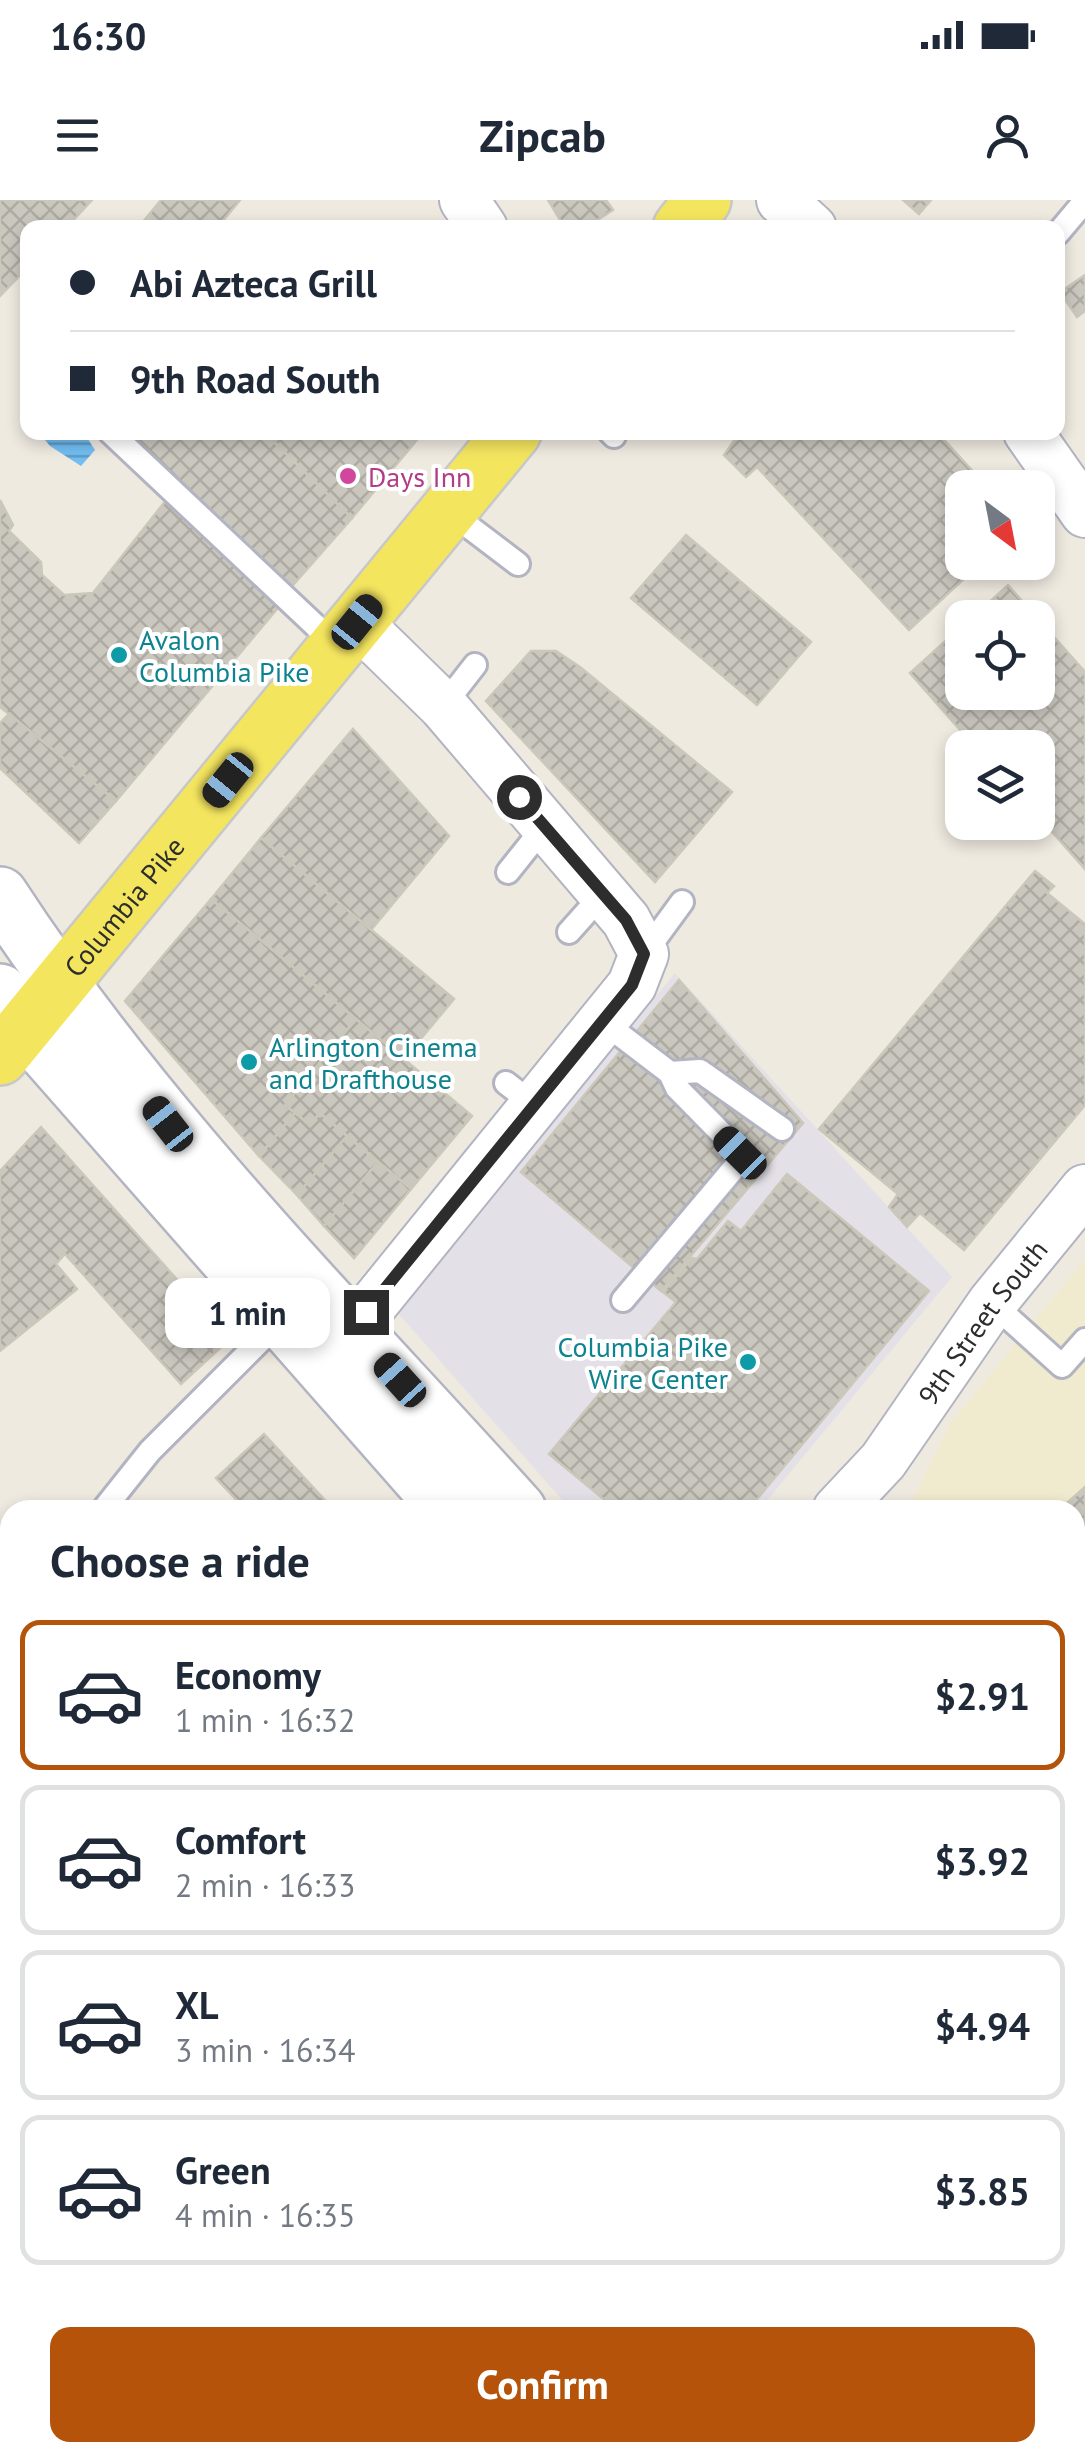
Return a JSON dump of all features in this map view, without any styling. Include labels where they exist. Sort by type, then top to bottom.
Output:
[{"type":"main road","points":[[687,220],[703,200]]},
{"type":"main road","name":"Columbia Pike","points":[[8,1026],[60,986],[506,440]]},
{"type":"street","points":[[780,200],[803,220]]},
{"type":"street","points":[[1034,440],[1085,513]]},
{"type":"street","points":[[348,634],[443,706],[626,920],[644,954],[632,985],[602,1021],[519,1094],[354,1328]]},
{"type":"street","points":[[0,895],[60,986],[190,1152],[442,1500]]},
{"type":"street","points":[[8,1026],[298,1303],[354,1328],[509,1500]]},
{"type":"street","name":"9th Street South","points":[[847,1500],[883,1461],[992,1303],[1085,1189]]},
{"type":"street","name":"9th Street South","points":[[868,1500],[883,1461]]},
{"type":"lane","points":[[1065,225],[1085,201]]},
{"type":"lane","points":[[119,440],[348,634]]},
{"type":"lane","points":[[447,510],[518,564]]},
{"type":"lane","points":[[443,706],[475,665]]},
{"type":"lane","points":[[508,872],[544,827]]},
{"type":"lane","points":[[569,932],[602,895]]},
{"type":"lane","points":[[644,954],[682,902]]},
{"type":"lane","points":[[602,1021],[670,1073],[677,1088],[740,1153],[740,1161],[624,1300]]},
{"type":"lane","points":[[670,1073],[700,1071],[782,1129]]},
{"type":"lane","points":[[111,1500],[150,1451],[298,1303]]},
{"type":"lane","points":[[992,1303],[1062,1366],[1085,1340]]},
{"type":"shaded area","points":[[675,973],[952,1277],[767,1500],[562,1500],[397,1312]]},
{"type":"shaded area","points":[[1085,1259],[1085,1500],[913,1500],[950,1424]]},
{"type":"water","points":[[45,440],[89,440],[95,450],[81,466]]},
{"type":"building","points":[[0,200],[92,200],[73,220],[20,220],[20,275],[0,296]]},
{"type":"building","points":[[161,200],[240,200],[224,220],[145,220]]},
{"type":"building","points":[[548,200],[606,200],[613,210],[597,220],[560,220]]},
{"type":"building","points":[[903,200],[931,200],[919,214]]},
{"type":"building","points":[[1085,275],[1085,311],[1077,317],[1065,299],[1065,289]]},
{"type":"building","points":[[135,440],[272,440],[352,518],[287,592]]},
{"type":"building","name":"Days Inn","points":[[272,440],[417,440],[352,518]]},
{"type":"building","points":[[734,440],[944,440],[972,470],[945,470],[945,580],[963,580],[909,630],[757,467],[746,477],[724,455]]},
{"type":"building","name":"Avalon Columbia Pike","points":[[167,499],[282,603],[116,801],[0,707],[0,500],[13,525],[9,531],[41,562],[42,575],[64,595],[93,593]]},
{"type":"building","points":[[686,535],[811,642],[757,705],[631,598]]},
{"type":"building","points":[[1008,585],[1021,600],[992,600]]},
{"type":"building","points":[[1055,638],[1085,672],[1085,869],[1055,835],[1055,730],[960,730],[910,673],[945,641],[945,710],[1055,710]]},
{"type":"building","points":[[531,651],[556,651],[580,667],[732,792],[655,882],[486,701]]},
{"type":"building","points":[[9,714],[116,801],[79,843],[0,768],[0,723]]},
{"type":"building","points":[[353,729],[449,836],[371,930],[261,838]]},
{"type":"building","points":[[261,838],[454,999],[404,1059],[211,899]]},
{"type":"building","points":[[1035,871],[1054,886],[1047,893],[1085,924],[1085,1105],[964,1250],[920,1213],[907,1227],[889,1207],[898,1194],[819,1129]]},
{"type":"building","name":"Arlington Cinema and Drafthouse","points":[[211,899],[356,1019],[285,1105],[295,1113],[259,1156],[125,1001]]},
{"type":"building","points":[[679,980],[803,1123],[661,1291],[521,1172]]},
{"type":"building","points":[[356,1019],[472,1116],[411,1189],[320,1113],[310,1125],[285,1105]]},
{"type":"building","points":[[295,1113],[310,1125],[320,1113],[347,1136],[297,1195],[259,1156]]},
{"type":"building","points":[[41,1127],[230,1339],[181,1384],[65,1254],[56,1264],[77,1289],[0,1351],[0,1171]]},
{"type":"building","points":[[347,1136],[378,1162],[324,1226],[297,1195]]},
{"type":"building","points":[[378,1162],[411,1189],[354,1258],[324,1226]]},
{"type":"building","name":"Columbia Pike Wire Center","points":[[787,1174],[929,1291],[756,1500],[605,1500],[549,1454],[676,1302],[663,1292],[692,1258],[697,1259],[728,1221],[741,1231]]},
{"type":"building","points":[[264,1434],[325,1500],[237,1500],[216,1478]]},
{"type":"building","points":[[1085,1487],[1085,1500],[1070,1500]]},
{"type":"place","name":"Days Inn","points":[[348,476]]},
{"type":"place","name":"Avalon Columbia Pike","points":[[119,655]]},
{"type":"place","name":"Arlington Cinema and Drafthouse","points":[[249,1062]]},
{"type":"place","name":"Columbia Pike Wire Center","points":[[748,1362]]},
{"type":"route","points":[[366,1312],[632,985],[644,954],[626,920],[519,797]]}]
